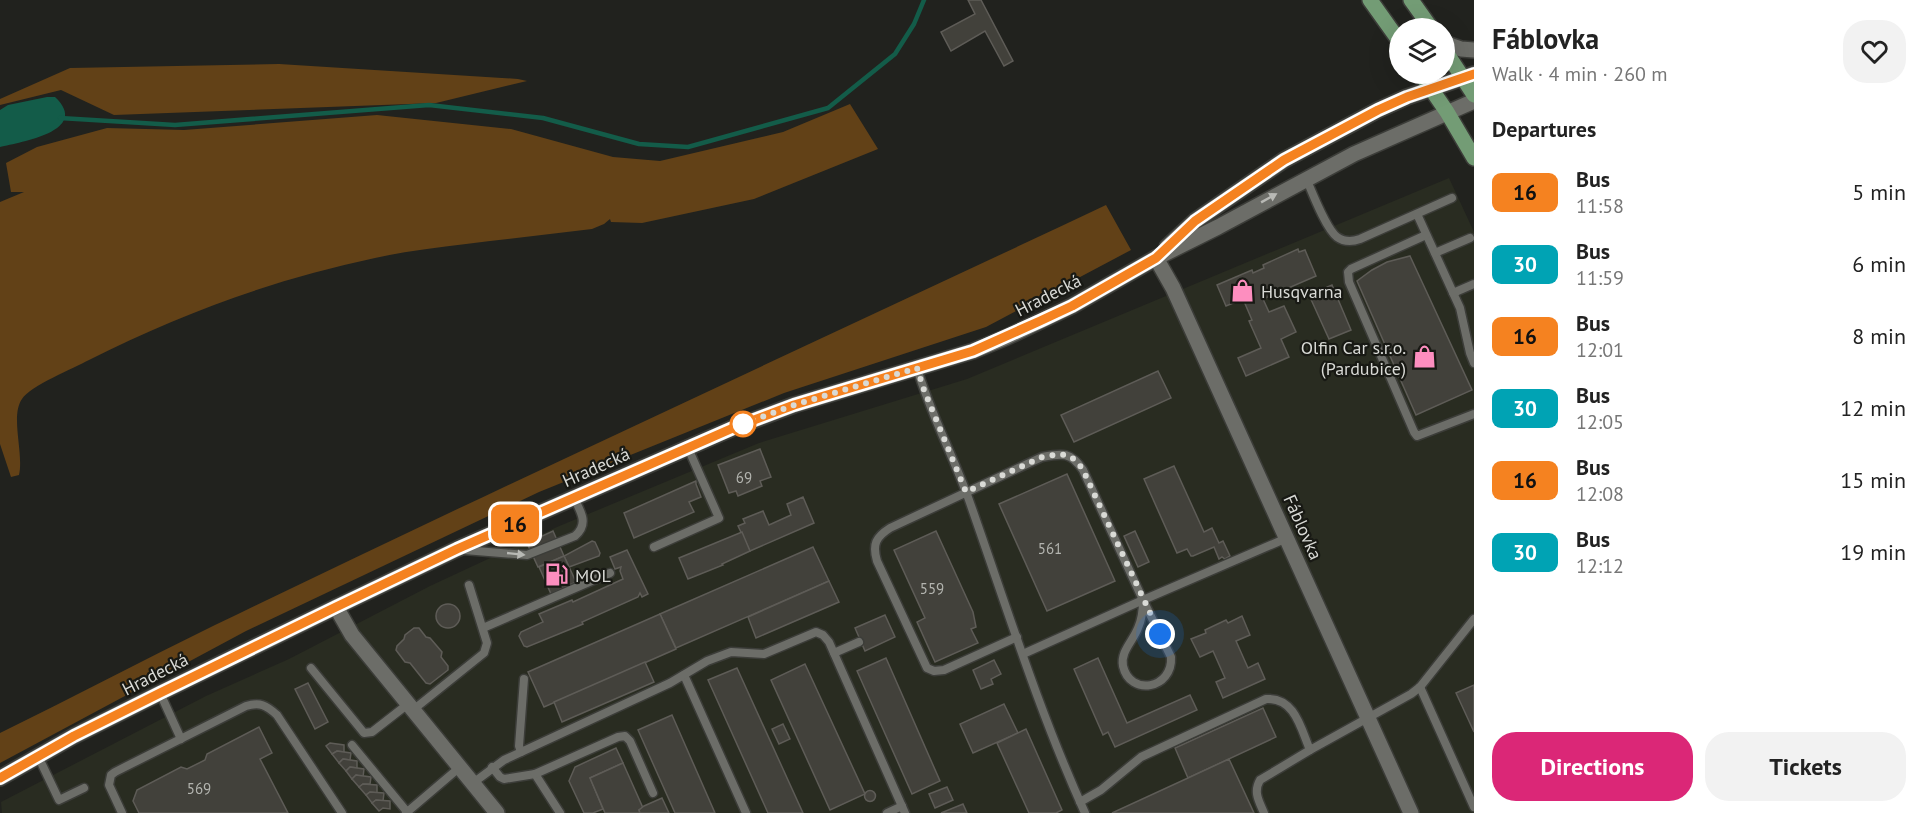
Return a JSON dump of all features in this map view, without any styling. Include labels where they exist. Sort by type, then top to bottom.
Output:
[{"type":"main road","points":[[1370,0],[1389,27]]},
{"type":"main road","points":[[1411,0],[1424,18]]},
{"type":"main road","points":[[1455,47],[1474,50]]},
{"type":"main road","points":[[1455,61],[1468,76],[1474,95]]},
{"type":"main road","name":"Hradecká","points":[[1156,258],[1195,221],[1284,160],[1378,110],[1431,88],[1468,76]]},
{"type":"main road","points":[[1428,84],[1474,158]]},
{"type":"main road","name":"Hradecká","points":[[0,778],[160,693],[457,549],[733,428],[794,405],[973,351],[1007,337],[1072,306],[1306,178],[1384,139],[1474,101]]},
{"type":"main road","name":"Fáblovka","points":[[1156,258],[1173,288],[1411,813]]},
{"type":"main road","points":[[336,607],[352,635],[497,813]]},
{"type":"lane","points":[[1306,178],[1329,226],[1336,236],[1350,242],[1452,198]]},
{"type":"lane","points":[[1417,214],[1469,326],[1470,353],[1474,363]]},
{"type":"lane","points":[[1426,235],[1351,269],[1348,273],[1349,282],[1417,436],[1474,414]]},
{"type":"lane","points":[[1435,253],[1470,238]]},
{"type":"lane","points":[[1453,293],[1474,284]]},
{"type":"lane","points":[[917,368],[966,492],[1063,765],[1085,813]]},
{"type":"lane","points":[[654,547],[719,518],[688,448]]},
{"type":"lane","points":[[1017,637],[944,670],[930,670],[922,660],[877,561],[874,543],[882,533],[890,528],[1042,457],[1055,454],[1068,455],[1076,460],[1083,470],[1171,657],[1168,673],[1161,682],[1150,686],[1134,682],[1127,675],[1123,665],[1124,655],[1140,624],[1143,600]]},
{"type":"lane","points":[[457,549],[527,555],[575,536],[584,525],[574,498]]},
{"type":"lane","points":[[1023,654],[1287,538]]},
{"type":"lane","points":[[483,628],[610,573]]},
{"type":"lane","points":[[311,668],[364,733],[372,732],[411,707],[484,653],[487,643],[469,585]]},
{"type":"lane","points":[[1264,813],[1256,794],[1260,780],[1411,694],[1420,687],[1474,619]]},
{"type":"lane","points":[[473,783],[504,760],[670,683],[700,664],[738,651],[764,654],[816,632],[826,638],[834,653],[904,809],[887,813]]},
{"type":"lane","points":[[834,653],[859,642]]},
{"type":"lane","points":[[684,675],[746,813]]},
{"type":"lane","points":[[520,752],[524,679]]},
{"type":"lane","points":[[1420,687],[1474,807]]},
{"type":"lane","points":[[160,693],[181,739]]},
{"type":"lane","points":[[1080,802],[1101,790],[1141,757],[1266,699],[1287,704],[1310,750]]},
{"type":"lane","points":[[122,813],[108,785],[111,776],[253,704],[264,705],[280,720],[342,813]]},
{"type":"lane","points":[[492,767],[504,779],[535,774],[618,737],[626,736],[653,793]]},
{"type":"lane","points":[[352,745],[407,813],[460,767]]},
{"type":"lane","points":[[38,756],[59,800],[84,788]]},
{"type":"lane","points":[[535,774],[560,813]]},
{"type":"shaded area","points":[[279,64],[527,81],[436,103],[114,115],[61,90],[0,105],[0,99],[70,68]]},
{"type":"shaded area","points":[[55,97],[64,109],[65,118],[59,126],[36,138],[0,147],[0,110],[8,105]]},
{"type":"shaded area","points":[[850,104],[878,149],[754,199],[642,223],[611,222],[610,219],[592,229],[432,248],[386,256],[265,287],[193,313],[123,343],[53,378],[22,399],[17,415],[19,475],[11,477],[0,444],[0,202],[24,192],[11,192],[6,163],[37,147],[107,128],[184,130],[377,115],[511,129],[613,157],[660,161],[783,132]]},
{"type":"shaded area","points":[[1449,178],[1474,232],[1474,813],[2,813],[1,802],[206,696],[289,659],[430,586],[557,527],[759,443],[967,379]]},
{"type":"shaded area","points":[[1106,205],[1131,250],[986,327],[784,393],[539,492],[246,631],[0,763],[0,733],[188,638],[548,466]]},
{"type":"building","points":[[968,0],[981,0],[1013,61],[1004,66],[985,31],[951,51],[941,32],[975,14]]},
{"type":"building","points":[[1298,249],[1299,252],[1305,250],[1316,276],[1263,299],[1269,312],[1284,306],[1296,332],[1281,339],[1289,357],[1246,376],[1238,358],[1261,348],[1249,321],[1252,320],[1243,299],[1226,306],[1217,285],[1252,270],[1253,273],[1264,268],[1263,265]]},
{"type":"building","name":"Olfin Car s.r.o. (Pardubice)","points":[[1410,256],[1472,390],[1416,415],[1357,281],[1387,262]]},
{"type":"building","points":[[1332,285],[1351,330],[1329,339],[1309,295]]},
{"type":"building","points":[[1158,371],[1171,398],[1074,442],[1061,415]]},
{"type":"building","points":[[760,449],[771,477],[760,481],[762,486],[738,496],[736,491],[729,493],[718,465]]},
{"type":"building","points":[[1174,466],[1204,532],[1212,528],[1219,543],[1223,541],[1230,556],[1225,559],[1222,557],[1219,559],[1214,547],[1193,556],[1187,549],[1177,553],[1144,479]]},
{"type":"building","points":[[1067,474],[1115,581],[1047,611],[999,504]]},
{"type":"building","points":[[696,481],[701,497],[689,502],[694,512],[634,538],[624,513]]},
{"type":"building","points":[[803,497],[814,523],[750,551],[738,526],[745,523],[743,519],[763,511],[769,525],[791,515],[787,504]]},
{"type":"building","points":[[553,531],[564,556],[538,567],[527,543]]},
{"type":"building","points":[[936,531],[973,612],[976,627],[971,629],[978,643],[935,662],[917,622],[925,618],[894,550]]},
{"type":"building","points":[[1135,531],[1149,562],[1138,567],[1124,536]]},
{"type":"building","points":[[742,532],[750,551],[688,579],[679,558]]},
{"type":"building","points":[[592,541],[595,542],[599,556],[569,567],[564,556]]},
{"type":"building","points":[[813,547],[829,581],[676,648],[660,614]]},
{"type":"building","points":[[627,550],[648,594],[642,597],[640,593],[638,597],[582,622],[583,624],[527,647],[524,646],[519,636],[521,632],[543,622],[539,614],[572,600],[573,602],[623,579],[621,567],[615,569],[610,557]]},
{"type":"building","name":"MOL","points":[[564,556],[576,582],[551,594],[539,567]]},
{"type":"building","points":[[829,581],[839,602],[756,638],[748,617]]},
{"type":"building","points":[[448,604],[457,607],[460,616],[457,625],[448,628],[439,625],[436,616],[439,607]]},
{"type":"building","points":[[660,614],[676,649],[544,707],[528,672]]},
{"type":"building","points":[[885,615],[895,637],[865,651],[855,628]]},
{"type":"building","points":[[1242,616],[1250,635],[1236,641],[1248,668],[1258,663],[1265,679],[1223,698],[1216,682],[1225,678],[1213,651],[1200,657],[1191,639],[1206,633],[1205,630],[1226,620],[1228,623]]},
{"type":"building","points":[[414,628],[419,628],[426,637],[430,638],[442,652],[441,657],[448,666],[448,670],[430,684],[426,683],[410,663],[405,662],[396,650],[405,635]]},
{"type":"building","points":[[886,658],[940,781],[912,794],[857,671]]},
{"type":"building","points":[[1098,658],[1127,723],[1190,695],[1197,710],[1115,747],[1108,732],[1103,735],[1074,669]]},
{"type":"building","points":[[994,660],[1001,674],[991,679],[993,684],[981,689],[973,670]]},
{"type":"building","points":[[645,662],[654,682],[562,722],[554,702]]},
{"type":"building","points":[[805,664],[865,794],[830,810],[771,680]]},
{"type":"building","points":[[737,668],[803,813],[768,813],[708,680]]},
{"type":"building","points":[[308,683],[328,722],[315,729],[295,689]]},
{"type":"building","points":[[1474,685],[1474,732],[1456,693]]},
{"type":"building","points":[[1004,704],[1018,733],[973,753],[960,724]]},
{"type":"building","points":[[1263,708],[1276,737],[1188,778],[1175,748]]},
{"type":"building","points":[[672,715],[715,813],[675,813],[638,730]]},
{"type":"building","points":[[783,724],[790,739],[779,744],[772,729]]},
{"type":"building","points":[[259,727],[272,753],[260,759],[288,813],[139,813],[133,801],[137,790],[181,767],[187,769],[205,760],[207,754]]},
{"type":"building","points":[[1026,729],[1062,810],[1056,813],[1029,813],[997,743]]},
{"type":"building","points":[[330,743],[344,745],[344,752],[337,751],[332,754],[326,746]]},
{"type":"building","points":[[616,748],[623,763],[590,778],[603,809],[593,813],[584,813],[569,781],[575,767]]},
{"type":"building","points":[[337,751],[351,753],[350,760],[343,759],[339,763],[332,754]]},
{"type":"building","points":[[343,759],[357,761],[357,768],[350,767],[346,771],[339,763]]},
{"type":"building","points":[[1229,759],[1254,813],[1112,813],[1188,778]]},
{"type":"building","points":[[623,763],[643,808],[639,810],[640,813],[605,813],[590,778]]},
{"type":"building","points":[[350,767],[364,769],[363,777],[356,775],[352,779],[346,771]]},
{"type":"building","points":[[356,775],[371,777],[370,784],[363,784],[359,787],[352,779]]},
{"type":"building","points":[[363,784],[377,785],[377,793],[370,792],[366,795],[359,787]]},
{"type":"building","points":[[947,787],[953,800],[935,808],[929,794]]},
{"type":"building","points":[[870,790],[876,796],[870,802],[864,796]]},
{"type":"building","points":[[370,792],[384,793],[383,801],[376,800],[372,803],[366,795]]},
{"type":"building","points":[[662,798],[669,813],[640,813],[639,810],[644,806]]},
{"type":"building","points":[[376,800],[390,801],[390,809],[383,808],[379,811],[372,803]]},
{"type":"building","points":[[963,804],[967,813],[941,813]]},
{"type":"waterway","points":[[60,118],[175,125],[429,105],[543,118],[639,144],[688,147],[828,108],[895,54],[914,24],[924,0]]},
{"type":"bus line","name":"16","points":[[0,778],[74,736],[457,549],[733,428],[794,405],[973,351],[1072,306],[1156,258],[1195,221],[1284,160],[1378,110],[1407,97],[1474,74]]},
{"type":"place","name":"Husqvarna","points":[[1243,291]]},
{"type":"place","name":"Olfin Car s.r.o. (Pardubice)","points":[[1424,357]]},
{"type":"place","name":"MOL","points":[[557,575]]},
{"type":"route","points":[[743,424],[794,405],[917,368],[966,492],[1042,457],[1055,454],[1068,455],[1076,460],[1083,470],[1160,634]]}]
